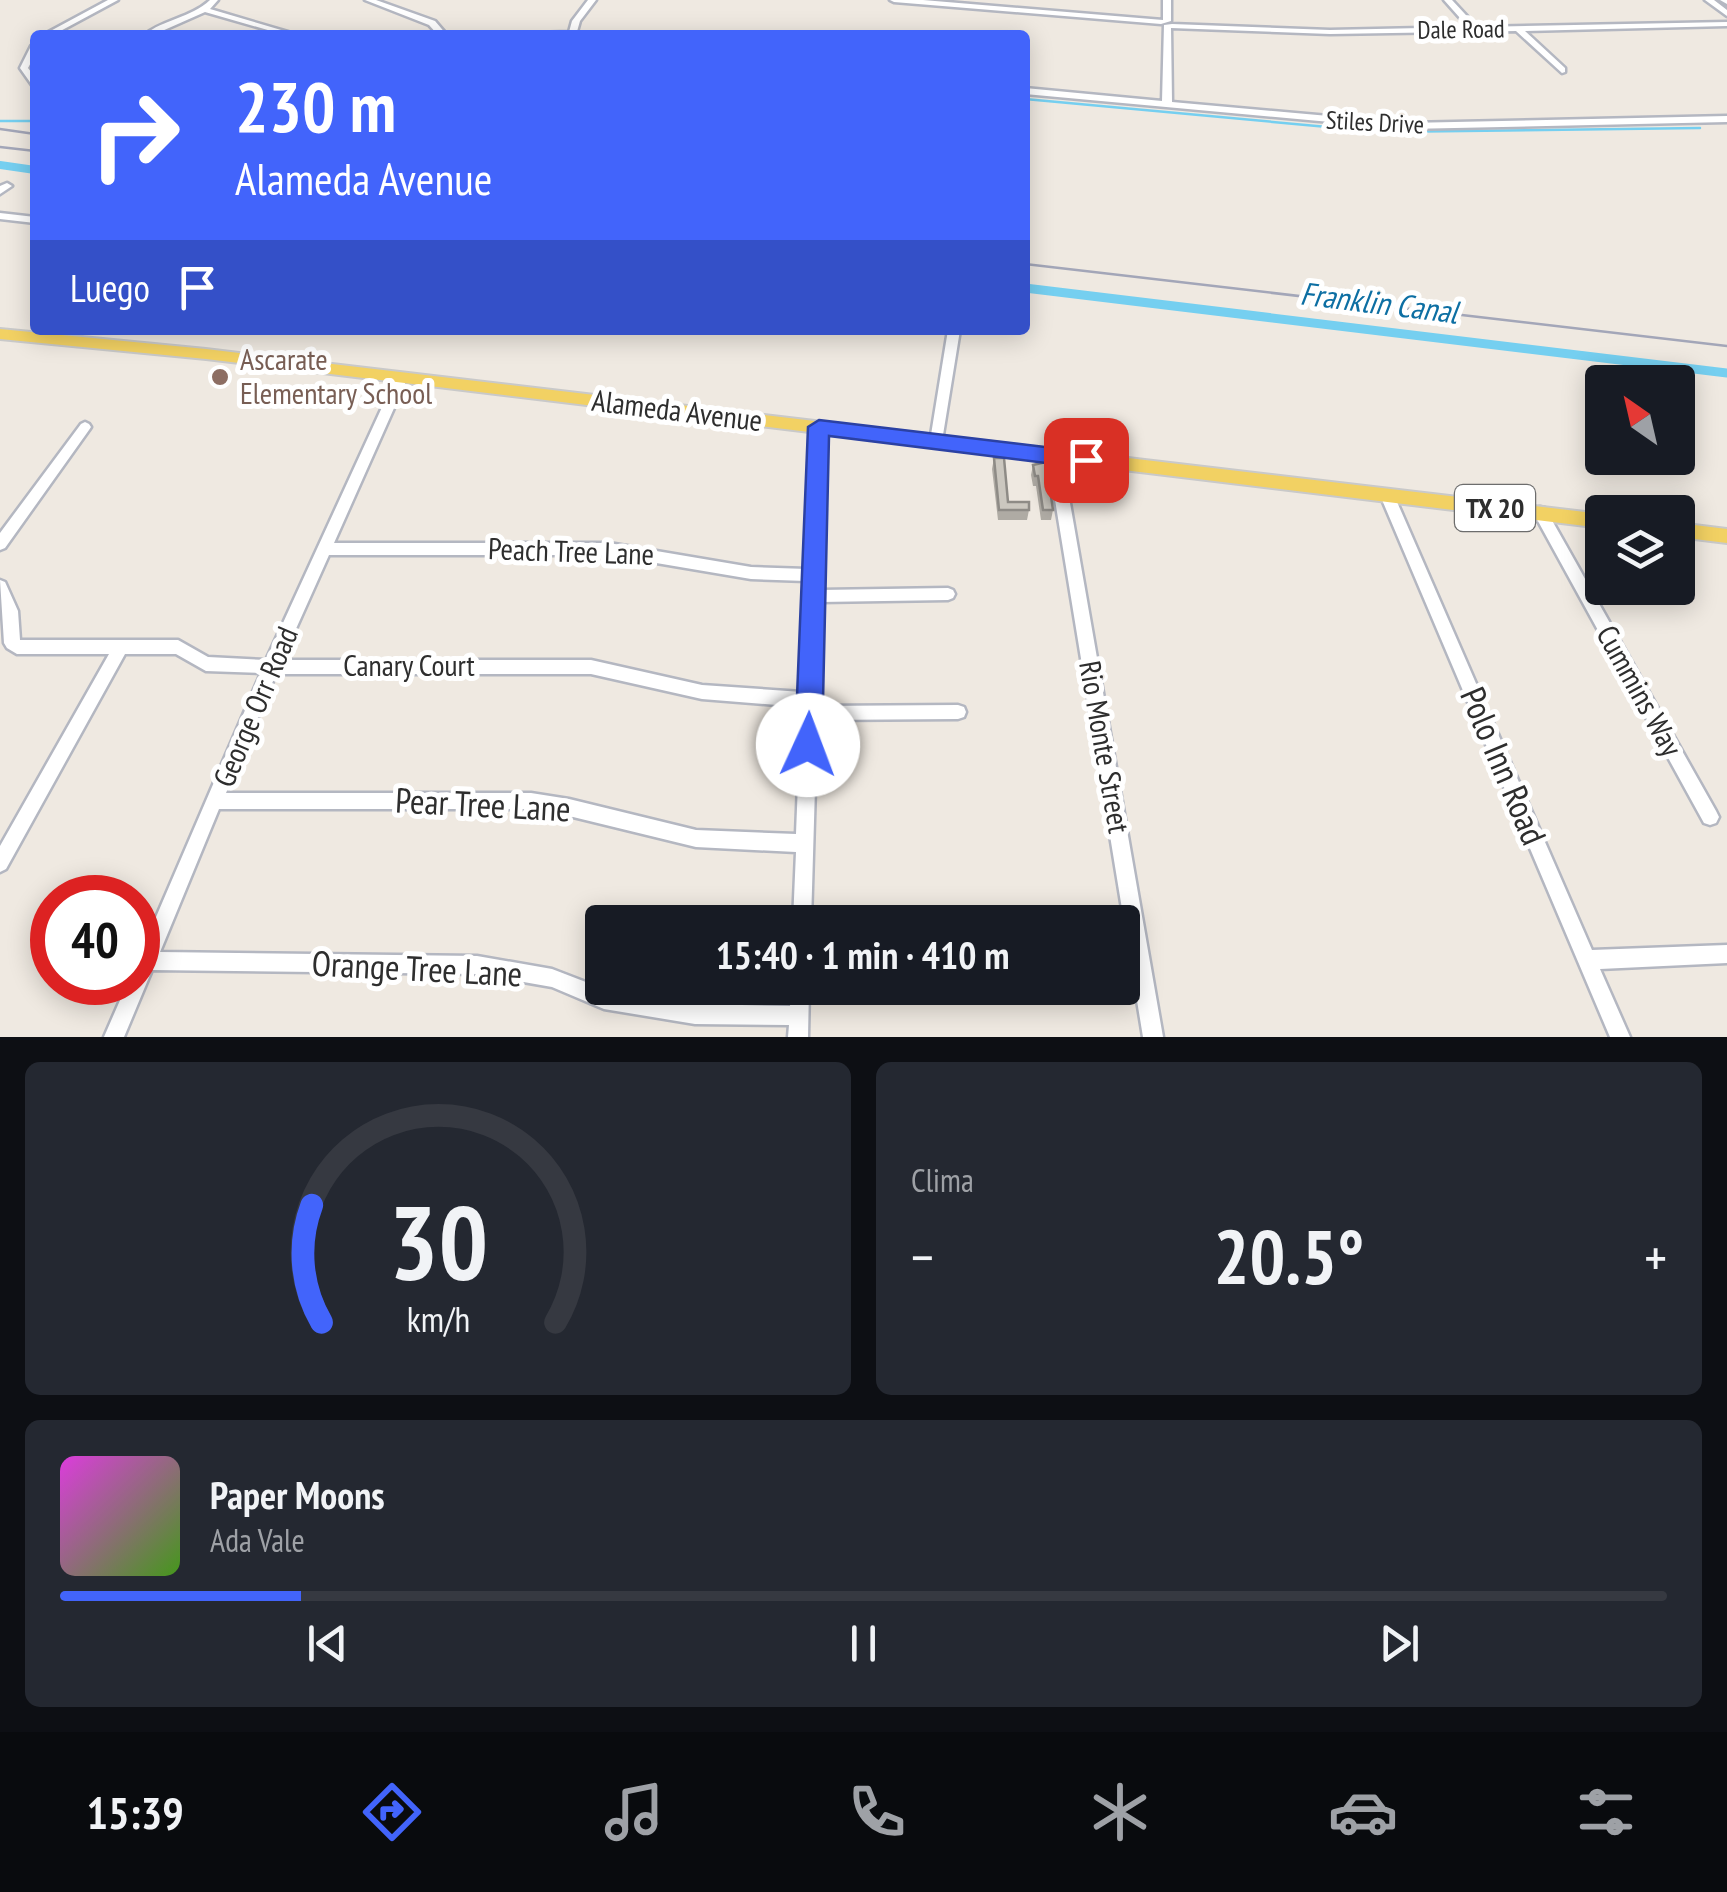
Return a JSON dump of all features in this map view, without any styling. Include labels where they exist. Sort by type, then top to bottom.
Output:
[{"type":"main road","name":"Alameda Avenue","points":[[0,324],[30,330]]},
{"type":"main road","name":"Alameda Avenue","points":[[0,334],[30,333]]},
{"type":"main road","name":"Alameda Avenue","points":[[64,335],[401,379],[1585,519]]},
{"type":"main road","points":[[1695,532],[1727,536]]},
{"type":"street","points":[[57,30],[114,0]]},
{"type":"street","points":[[156,30],[206,10],[214,0]]},
{"type":"street","points":[[369,0],[432,23],[438,30]]},
{"type":"street","points":[[573,30],[592,0]]},
{"type":"street","name":"Dale Road","points":[[894,0],[1279,32],[1727,24]]},
{"type":"street","points":[[1167,0],[1167,105]]},
{"type":"street","points":[[1448,0],[1475,29]]},
{"type":"street","points":[[1709,0],[1727,14]]},
{"type":"street","points":[[206,10],[276,30]]},
{"type":"street","points":[[1518,28],[1562,70]]},
{"type":"street","name":"Stiles Drive","points":[[1030,92],[1407,126],[1727,119]]},
{"type":"street","points":[[0,216],[30,219]]},
{"type":"street","points":[[936,442],[953,335]]},
{"type":"street","name":"George Orr Road","points":[[160,935],[271,667],[401,379]]},
{"type":"street","points":[[0,544],[85,426]]},
{"type":"street","points":[[803,905],[819,427]]},
{"type":"street","name":"Rio Monte Street","points":[[1055,457],[1153,1037]]},
{"type":"street","name":"Polo Inn Road","points":[[1387,495],[1620,1037]]},
{"type":"street","name":"Cummins Way","points":[[1540,512],[1710,816]]},
{"type":"street","name":"Peach Tree Lane","points":[[326,549],[608,548],[752,573],[814,575]]},
{"type":"street","name":"Canary Court","points":[[0,586],[11,610],[14,646],[178,647],[206,664],[271,667],[591,667],[702,692],[809,706],[958,712]]},
{"type":"street","points":[[813,596],[948,594]]},
{"type":"street","points":[[0,863],[120,648]]},
{"type":"street","name":"Pear Tree Lane","points":[[217,801],[530,802],[580,808],[632,826],[686,838],[805,843]]},
{"type":"street","points":[[1587,960],[1727,954]]},
{"type":"street","name":"Orange Tree Lane","points":[[160,961],[477,964],[552,978],[604,999],[696,1014],[799,1016]]},
{"type":"street","name":"George Orr Road","points":[[114,1037],[129,1005]]},
{"type":"street","points":[[798,1037],[799,1005]]},
{"type":"building","points":[[994,458],[1004,458],[1008,502],[1029,502],[1029,510],[999,510]]},
{"type":"building","points":[[1046,462],[1053,510],[1043,510],[1033,465]]},
{"type":"waterway","points":[[1030,99],[1382,132],[1700,128]]},
{"type":"waterway","points":[[0,121],[30,121]]},
{"type":"waterway","name":"Franklin Canal","points":[[0,165],[30,169]]},
{"type":"waterway","name":"Franklin Canal","points":[[1030,289],[1727,373]]},
{"type":"railway","points":[[0,129],[30,133]]},
{"type":"railway","points":[[0,147],[30,150]]},
{"type":"railway","points":[[1030,265],[1727,346]]},
{"type":"place","name":"Ascarate Elementary School","points":[[220,377]]},
{"type":"route","points":[[808,745],[819,427],[1086,460]]}]
